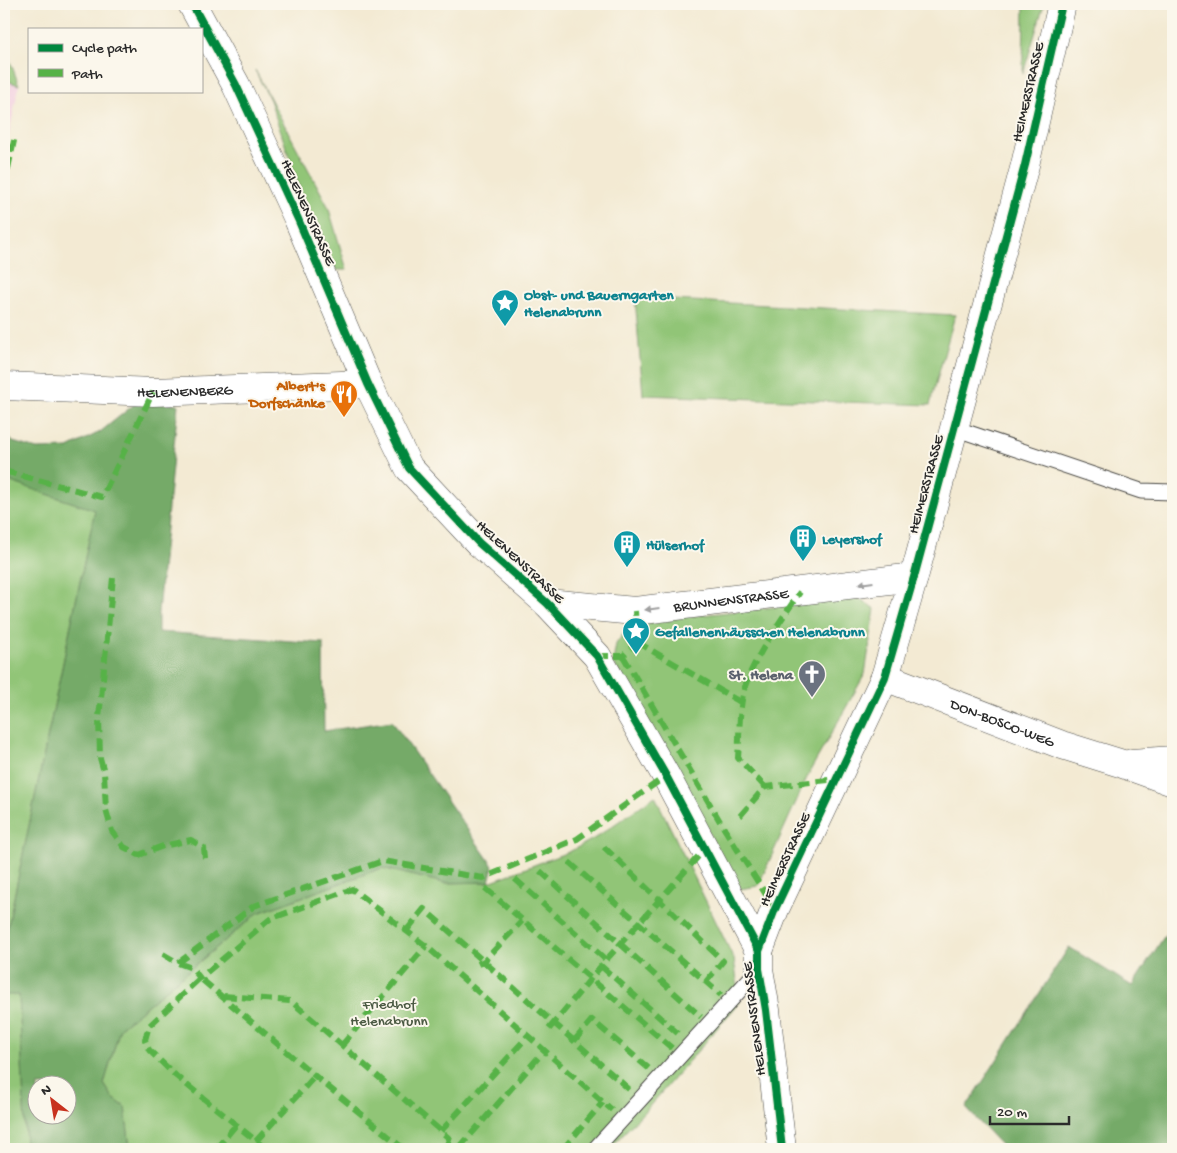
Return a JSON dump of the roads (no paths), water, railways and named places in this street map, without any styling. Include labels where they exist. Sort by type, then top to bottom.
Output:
[{"type":"street","name":"HELENENSTRASSE","points":[[192,4],[236,85],[298,219],[368,384],[409,468],[478,542],[548,603],[597,656],[666,776],[759,960],[782,1149]]},
{"type":"street","name":"HEIMERSTRASSE","points":[[759,960],[775,908],[885,677],[914,577],[1025,165],[1062,4]]},
{"type":"street","name":"HELENENBERG","points":[[4,386],[153,392],[368,384]]},
{"type":"street","name":"BRUNNENSTRASSE","points":[[548,603],[635,611],[914,577]]},
{"type":"street","name":"DON-BOSCO-WEG","points":[[885,677],[1062,745],[1173,782]]},
{"type":"street","name":"DON-BOSCO-WEG","points":[[1123,764],[1173,760]]},
{"type":"lane","points":[[954,428],[1141,491],[1173,492]]},
{"type":"lane","points":[[595,1149],[759,960]]},
{"type":"place","name":"Obst- und Bauerngarten Helenabrunn","points":[[505,327]]},
{"type":"place","name":"Albert's Dorfschänke","points":[[344,418]]},
{"type":"place","name":"Leyershof","points":[[803,562]]},
{"type":"place","name":"Hülserhof","points":[[627,568]]},
{"type":"place","name":"Gefallenenhäusschen Helenabrunn","points":[[636,655]]},
{"type":"place","name":"St. Helena","points":[[812,698]]},
{"type":"park label","name":"Friedhof Helenabrunn","points":[[389,1012]]}]
